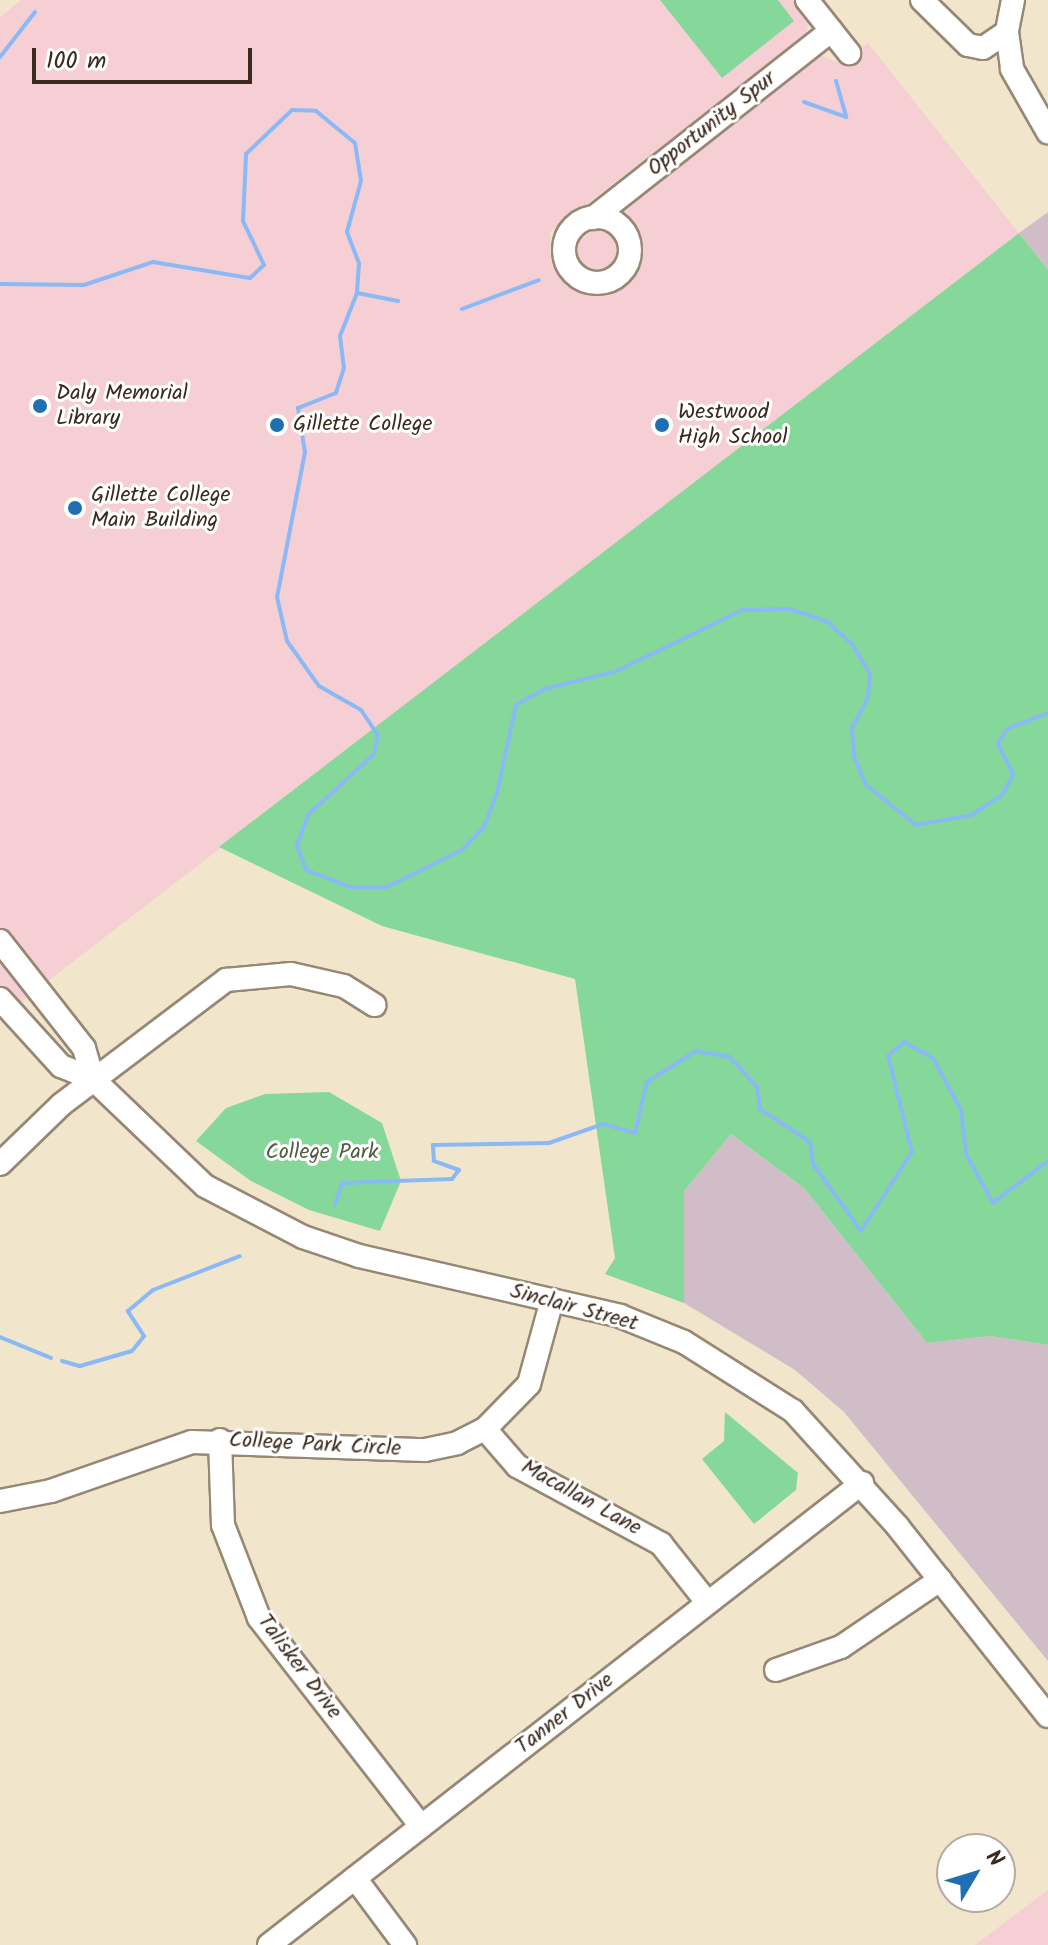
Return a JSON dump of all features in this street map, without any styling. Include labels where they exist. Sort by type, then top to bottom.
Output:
[{"type":"street","points":[[807,0],[849,53]]},
{"type":"street","points":[[922,0],[968,45],[983,48],[1007,32]]},
{"type":"street","points":[[1013,0],[1007,32],[1012,69],[1048,132]]},
{"type":"street","name":"Opportunity Spur","points":[[593,218],[831,31]]},
{"type":"street","name":"Sinclair Street","points":[[0,941],[84,1048],[93,1079]]},
{"type":"street","points":[[0,1164],[93,1079],[226,980],[291,974],[344,986],[374,1005]]},
{"type":"street","name":"Sinclair Street","points":[[0,999],[61,1066],[93,1079],[205,1186],[303,1237],[620,1316],[745,1376],[793,1411],[862,1483],[1048,1716]]},
{"type":"street","name":"College Park Circle","points":[[0,1501],[51,1491],[154,1452],[220,1440],[425,1450],[485,1429],[529,1384],[552,1300]]},
{"type":"street","name":"Macallan Lane","points":[[485,1429],[517,1466],[661,1544],[707,1602]]},
{"type":"street","name":"Talisker Drive","points":[[220,1440],[223,1525],[259,1618],[421,1826]]},
{"type":"street","name":"Tanner Drive","points":[[269,1945],[862,1483]]},
{"type":"street","points":[[776,1670],[841,1647],[940,1580]]},
{"type":"street","points":[[355,1878],[405,1945]]},
{"type":"shaded area","name":"Gillette College","points":[[21,0],[793,0],[808,19],[807,35],[550,232],[551,263],[820,55],[842,64],[868,43],[1019,233],[0,1018],[0,17]]},
{"type":"shaded area","points":[[1048,212],[1048,270],[1019,233]]},
{"type":"shaded area","points":[[731,1134],[804,1188],[927,1343],[990,1336],[1048,1345],[1048,1661],[844,1412],[795,1370],[684,1303],[684,1191]]},
{"type":"shaded area","points":[[1048,1890],[1048,1945],[975,1945]]},
{"type":"green space","points":[[660,0],[778,0],[794,21],[722,78]]},
{"type":"green space","points":[[1019,233],[1048,270],[1048,1345],[990,1336],[927,1343],[804,1188],[731,1134],[684,1191],[684,1303],[605,1274],[615,1258],[575,979],[382,926],[219,847]]},
{"type":"green space","name":"College Park","points":[[329,1092],[382,1123],[401,1181],[380,1231],[309,1210],[251,1181],[196,1141],[226,1108],[265,1094]]},
{"type":"green space","points":[[725,1412],[798,1473],[796,1490],[754,1524],[702,1459],[724,1441]]},
{"type":"waterway","points":[[0,57],[35,12]]},
{"type":"waterway","points":[[836,81],[846,117]]},
{"type":"waterway","points":[[804,102],[846,117]]},
{"type":"waterway","points":[[0,284],[84,285],[153,262],[250,278],[264,265],[243,221],[246,154],[292,110],[316,111],[355,143],[361,181],[347,232],[359,263],[357,293],[340,336],[344,368],[336,393],[298,408],[305,452],[277,597],[287,641],[319,686],[361,710],[378,735],[374,754],[308,815],[297,846],[306,870],[350,887],[387,887],[462,850],[484,827],[497,793],[516,705],[545,689],[617,671],[742,610],[790,609],[828,622],[852,644],[870,674],[868,698],[852,728],[854,756],[866,785],[916,825],[972,815],[1003,794],[1013,774],[998,744],[1007,729],[1048,713]]},
{"type":"waterway","points":[[462,309],[539,280]]},
{"type":"waterway","points":[[357,293],[398,301]]},
{"type":"waterway","points":[[335,1205],[342,1183],[452,1179],[459,1170],[434,1161],[433,1145],[549,1143],[603,1124],[635,1133],[647,1082],[696,1051],[730,1057],[757,1087],[760,1109],[810,1142],[813,1164],[861,1231],[912,1152],[888,1056],[904,1042],[933,1058],[961,1110],[966,1154],[993,1203],[1048,1161]]},
{"type":"waterway","points":[[62,1361],[80,1366],[132,1351],[144,1336],[128,1311],[153,1290],[240,1256]]},
{"type":"waterway","points":[[0,1337],[51,1358]]},
{"type":"place","name":"Daly Memorial Library","points":[[40,406]]},
{"type":"place","name":"Gillette College","points":[[277,425]]},
{"type":"place","name":"Westwood High School","points":[[662,425]]},
{"type":"place","name":"Gillette College Main Building","points":[[75,508]]}]
